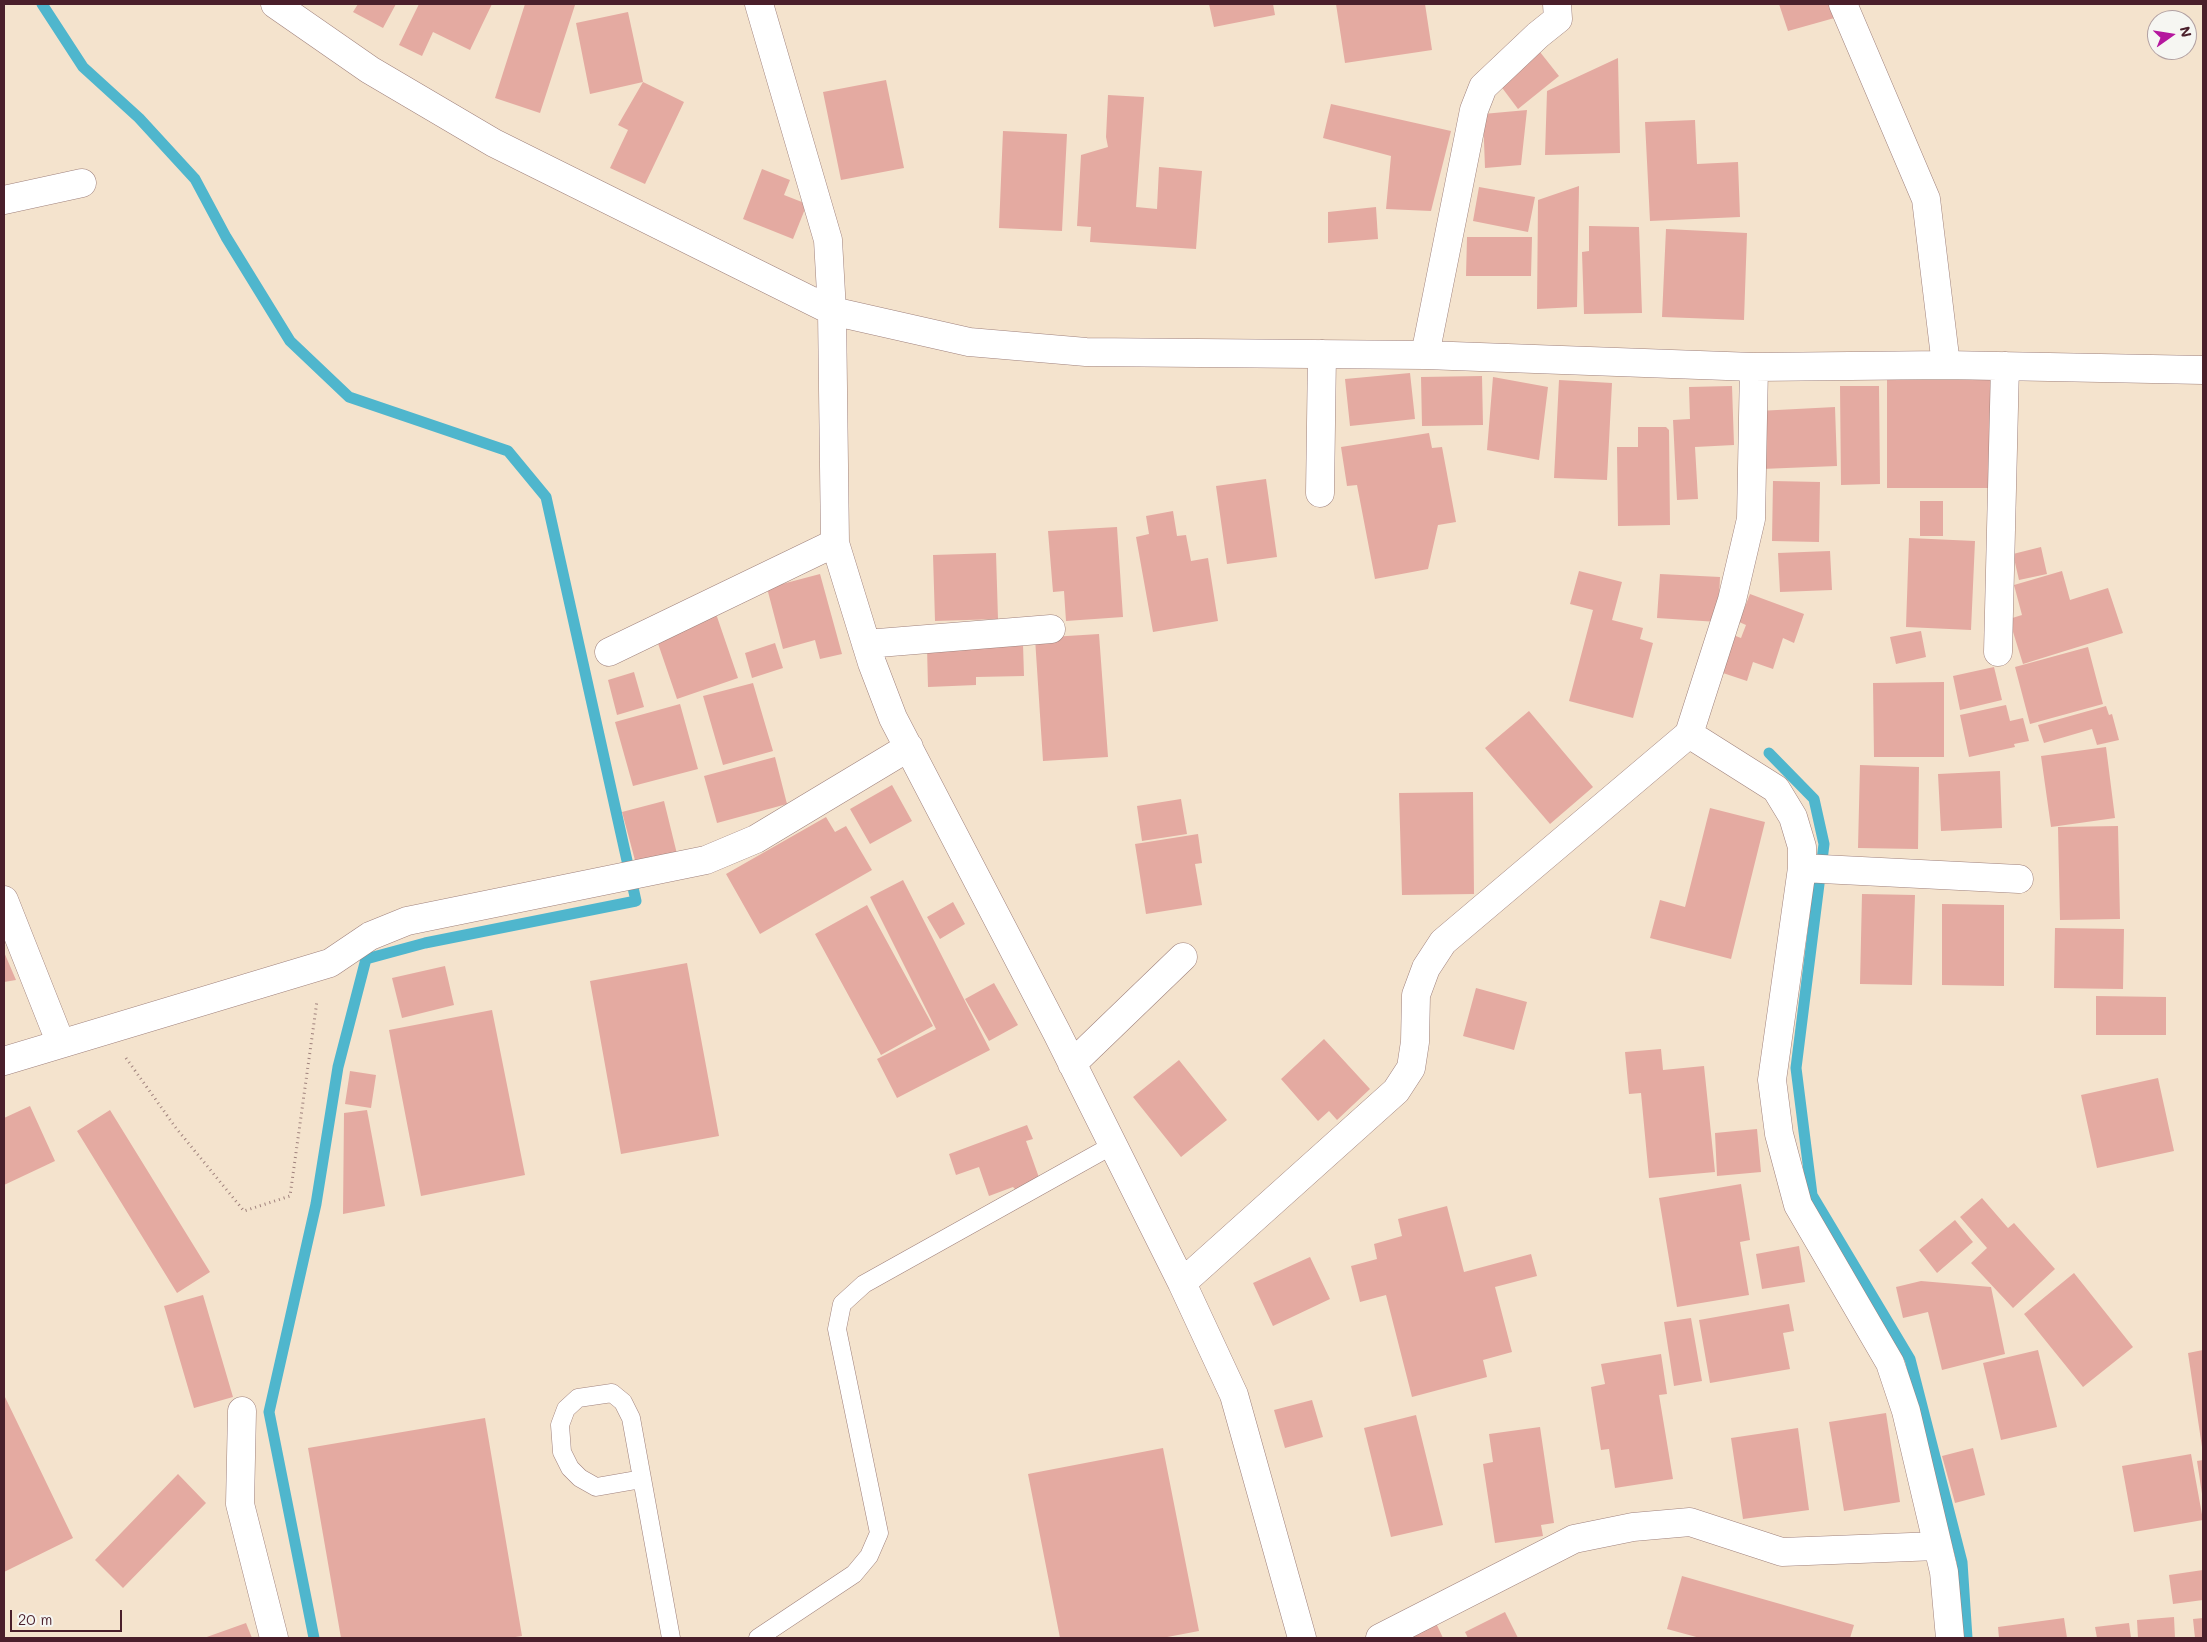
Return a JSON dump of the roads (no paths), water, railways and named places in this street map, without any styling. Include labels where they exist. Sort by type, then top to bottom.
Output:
[{"type":"street","points":[[275,4],[370,70],[494,143],[832,311],[979,343],[1086,352],[1426,355],[1754,367],[1946,365],[2203,370]]},
{"type":"street","points":[[759,4],[828,240],[832,311],[835,543],[866,644],[894,718],[1113,1145],[1182,1283],[1234,1395],[1302,1638]]},
{"type":"street","points":[[1426,355],[1474,110],[1483,87],[1538,35],[1558,20],[1557,4]]},
{"type":"street","points":[[1843,4],[1926,199],[1946,365]]},
{"type":"street","points":[[4,200],[82,183]]},
{"type":"street","points":[[1320,493],[1322,354]]},
{"type":"street","points":[[1998,652],[2005,366]]},
{"type":"street","points":[[1182,1283],[1396,1092],[1411,1068],[1415,1042],[1416,995],[1426,968],[1442,942],[1689,734],[1732,600],[1751,519],[1754,367]]},
{"type":"street","points":[[609,652],[835,543]]},
{"type":"street","points":[[866,644],[1051,629]]},
{"type":"street","points":[[1689,734],[1776,789],[1794,816],[1802,847],[1802,868],[1772,1080],[1779,1134],[1798,1205],[1890,1363],[1906,1411],[1944,1572],[1950,1638]]},
{"type":"street","points":[[4,1061],[330,963],[370,936],[407,921],[706,860],[756,839],[909,747]]},
{"type":"street","points":[[1802,868],[2019,879]]},
{"type":"street","points":[[4,900],[61,1044]]},
{"type":"street","points":[[1072,1064],[1183,957]]},
{"type":"street","points":[[242,1411],[240,1504],[274,1638]]},
{"type":"street","points":[[1380,1638],[1574,1539],[1633,1527],[1690,1522],[1782,1552],[1938,1546]]},
{"type":"lane","points":[[758,1638],[854,1574],[869,1556],[879,1533],[837,1329],[842,1304],[864,1284],[1113,1145]]},
{"type":"lane","points":[[642,1479],[596,1487],[580,1478],[570,1468],[562,1452],[560,1425],[566,1409],[578,1398],[612,1393],[623,1402],[631,1418],[671,1638]]},
{"type":"waterway","points":[[42,4],[83,67],[139,118],[195,179],[226,237],[290,341],[349,397],[508,451],[546,497],[636,901],[425,943],[366,959],[338,1067],[316,1204],[269,1412],[314,1638]]},
{"type":"waterway","points":[[1769,753],[1814,799],[1824,844],[1796,1068],[1812,1195],[1910,1359],[1962,1562],[1967,1638]]}]
